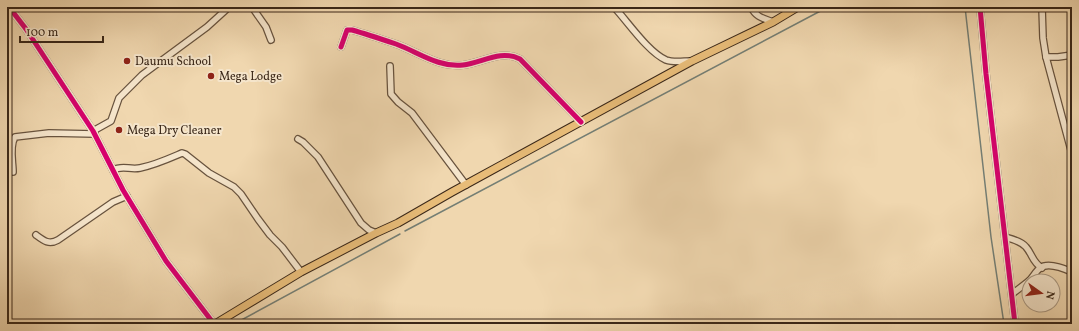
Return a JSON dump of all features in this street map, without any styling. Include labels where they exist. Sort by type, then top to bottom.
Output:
[{"type":"main road","points":[[215,324],[301,272],[398,223],[692,61],[773,22],[798,7]]},
{"type":"street","points":[[9,7],[26,29],[94,133],[123,190],[166,261],[215,324]]},
{"type":"street","points":[[13,172],[12,147],[15,137],[50,133],[94,133],[111,121],[119,98],[142,75],[207,27],[229,7]]},
{"type":"street","points":[[252,7],[266,27],[271,40]]},
{"type":"street","points":[[614,7],[653,51],[667,60],[676,62],[692,61]]},
{"type":"street","points":[[750,7],[758,17],[773,22]]},
{"type":"street","points":[[980,7],[986,74],[1015,324]]},
{"type":"street","points":[[1042,7],[1043,38],[1046,57],[1072,154]]},
{"type":"street","points":[[1060,7],[1072,8]]},
{"type":"street","points":[[341,47],[347,30],[352,30],[397,44],[424,58],[453,65],[464,65],[491,57],[505,55],[516,56],[520,58],[581,122]]},
{"type":"street","points":[[1046,57],[1072,55]]},
{"type":"street","points":[[390,66],[392,94],[398,102],[412,113],[466,185]]},
{"type":"street","points":[[298,139],[318,157],[361,223],[369,230],[376,233]]},
{"type":"street","points":[[113,170],[122,167],[138,168],[154,164],[182,153],[185,154],[209,173],[234,187],[241,194],[270,235],[282,247],[301,272]]},
{"type":"street","points":[[36,235],[46,242],[53,243],[113,202],[127,196]]},
{"type":"street","points":[[1005,237],[1019,241],[1026,246],[1035,264],[1042,268]]},
{"type":"street","points":[[1037,273],[1042,268],[1051,266],[1072,272]]},
{"type":"street","points":[[1012,294],[1021,288]]},
{"type":"street","points":[[7,320],[9,324]]},
{"type":"waterway","points":[[405,231],[828,7]]},
{"type":"waterway","points":[[965,7],[991,237],[1004,324]]},
{"type":"waterway","points":[[234,324],[400,234]]},
{"type":"cycle path","points":[[9,7],[26,29],[93,131],[123,190],[166,261],[214,324]]},
{"type":"cycle path","points":[[980,7],[986,74],[1015,324]]},
{"type":"cycle path","points":[[341,47],[347,30],[352,30],[396,44],[429,59],[446,64],[463,65],[498,56],[513,56],[520,59],[581,122]]},
{"type":"place","name":"Daumu School","points":[[127,61]]},
{"type":"place","name":"Mega Lodge","points":[[211,76]]},
{"type":"place","name":"Mega Dry Cleaner","points":[[119,130]]}]
